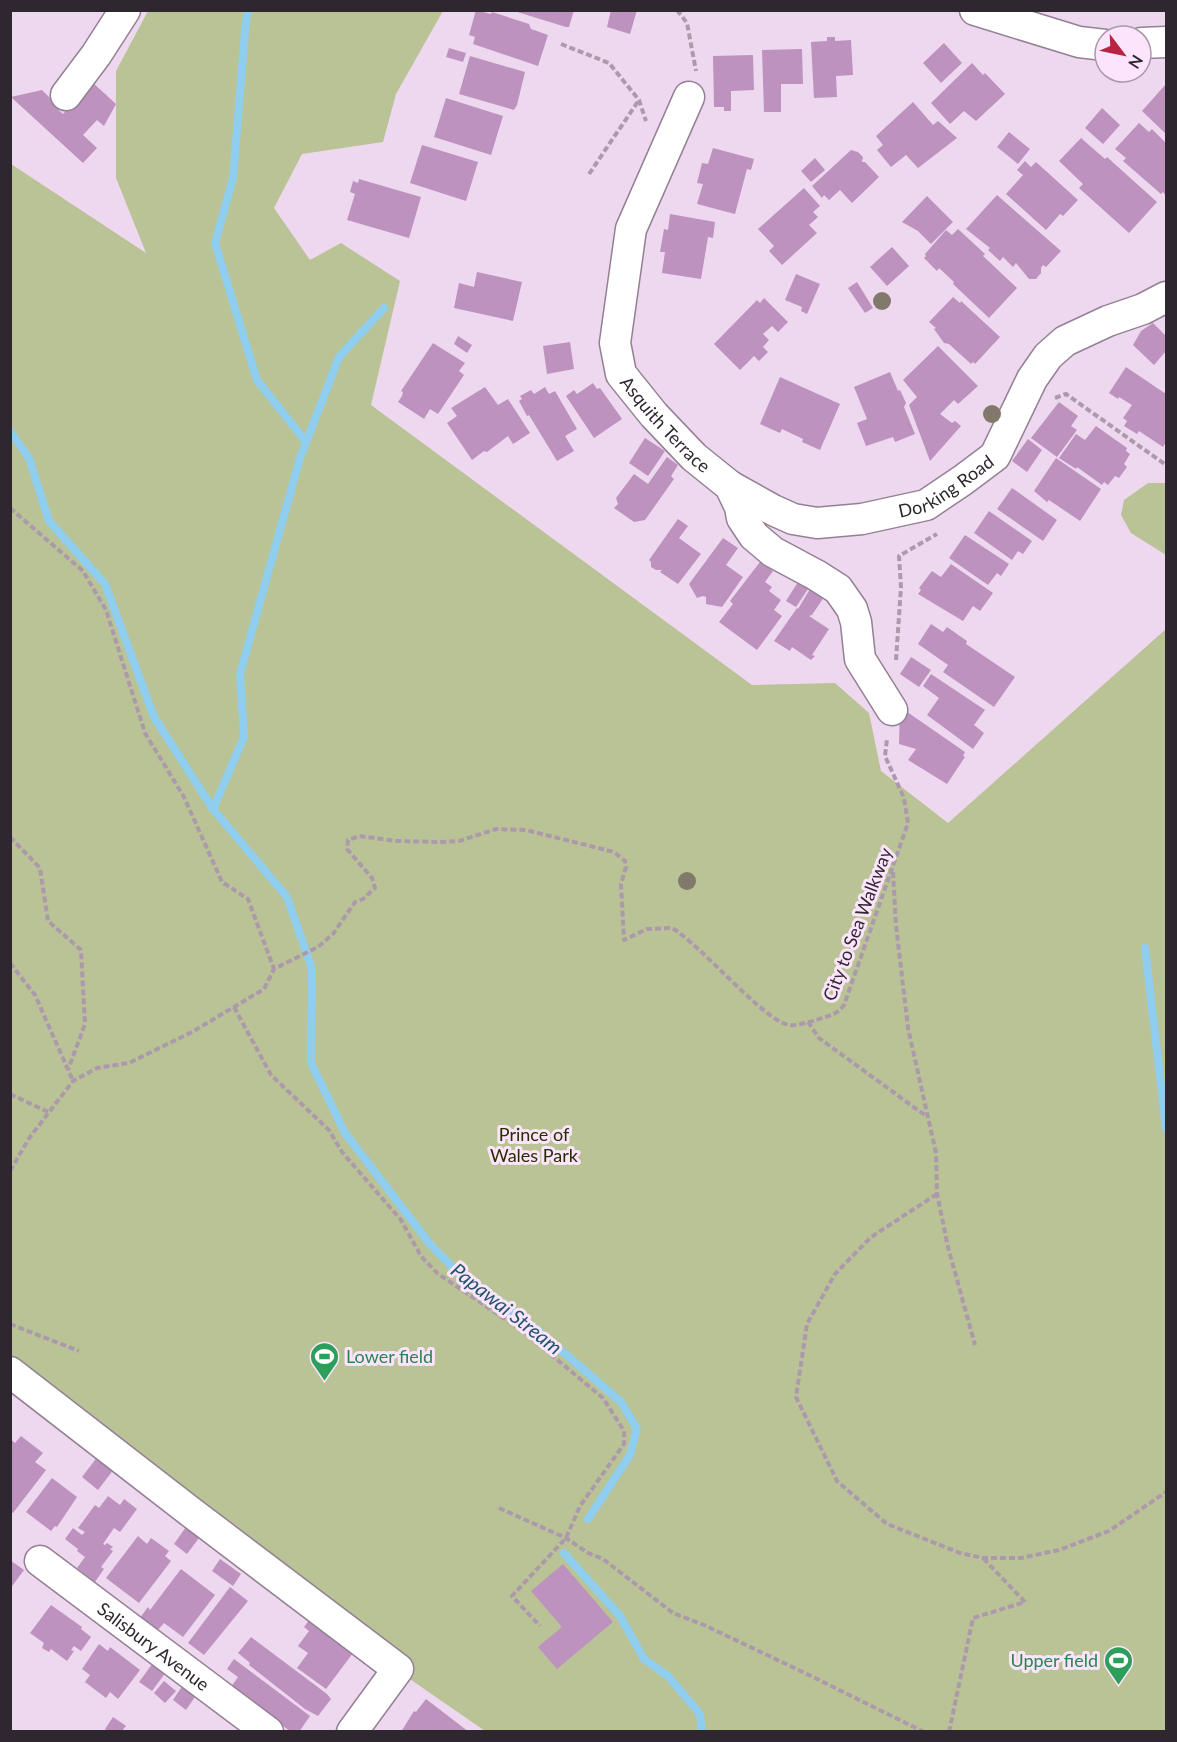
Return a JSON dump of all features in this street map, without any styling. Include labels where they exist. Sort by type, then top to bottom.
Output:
[{"type":"street","points":[[66,95],[96,55],[125,10]]},
{"type":"street","points":[[975,10],[1079,42],[1093,44]]},
{"type":"street","name":"Asquith Terrace","points":[[689,97],[631,229],[615,343],[621,374],[647,407],[694,457],[730,486],[740,507],[742,518],[754,536],[772,552],[838,589],[852,609],[856,622],[860,659],[892,710]]},
{"type":"street","name":"Dorking Road","points":[[730,486],[793,519],[817,523],[862,519],[926,505],[995,456],[1032,379],[1048,356],[1065,341],[1167,297]]},
{"type":"street","points":[[10,1372],[398,1669],[352,1731]]},
{"type":"street","name":"Salisbury Avenue","points":[[40,1561],[268,1731]]},
{"type":"path","points":[[677,10],[687,23],[697,75],[689,97]]},
{"type":"path","points":[[561,44],[609,63],[639,100],[649,129]]},
{"type":"path","points":[[589,174],[639,100]]},
{"type":"path","points":[[1016,415],[1066,394],[1167,465]]},
{"type":"path","points":[[10,508],[83,571],[106,610],[145,733],[184,797],[222,882],[248,899],[274,969],[264,989],[192,1032],[129,1063],[97,1068],[73,1081],[30,1137],[10,1171]]},
{"type":"path","points":[[896,665],[901,587],[899,556],[941,531]]},
{"type":"path","name":"City to Sea Walkway","points":[[274,969],[318,947],[333,934],[355,902],[363,899],[375,888],[372,878],[347,849],[348,840],[359,836],[396,841],[450,842],[496,829],[526,830],[614,852],[625,861],[626,867],[621,884],[624,940],[647,929],[672,928],[708,957],[763,1010],[778,1020],[789,1025],[835,1014],[844,1005],[908,823],[904,798],[885,756],[892,710]]},
{"type":"path","points":[[10,837],[40,868],[48,921],[81,950],[85,1024],[68,1070]]},
{"type":"path","points":[[893,870],[908,1028],[936,1153],[937,1194],[948,1247],[975,1345]]},
{"type":"path","points":[[10,963],[35,995],[73,1081]]},
{"type":"path","points":[[234,1007],[271,1075],[328,1130],[342,1152],[401,1220],[421,1256],[438,1273],[524,1332],[603,1398],[624,1431],[624,1443],[580,1506],[566,1538],[512,1596],[540,1626]]},
{"type":"path","points":[[807,1022],[819,1038],[870,1076],[902,1096],[927,1117]]},
{"type":"path","points":[[10,1094],[48,1112]]},
{"type":"path","points":[[937,1194],[871,1237],[835,1274],[807,1324],[796,1397],[837,1481],[887,1524],[960,1553],[983,1558],[1021,1557],[1059,1550],[1109,1531],[1167,1492]]},
{"type":"path","points":[[10,1324],[79,1351]]},
{"type":"path","points":[[499,1508],[566,1538],[588,1553],[608,1562],[673,1612],[924,1731]]},
{"type":"path","points":[[949,1731],[973,1618],[1025,1602],[983,1558]]},
{"type":"green space","name":"Prince of Wales Park","points":[[148,11],[443,11],[396,94],[383,142],[302,154],[274,208],[310,260],[341,243],[400,281],[371,405],[752,685],[835,683],[869,713],[881,771],[948,823],[1166,629],[1166,1731],[485,1731],[287,1594],[11,1383],[11,164],[146,253],[116,178],[116,71]]},
{"type":"green space","points":[[1148,483],[1166,483],[1166,555],[1131,533],[1121,515],[1124,500]]},
{"type":"building","points":[[476,10],[491,14],[492,12],[529,24],[531,29],[548,35],[538,66],[473,44],[475,37],[469,35]]},
{"type":"building","points":[[574,10],[569,27],[514,11]]},
{"type":"building","points":[[611,10],[637,10],[630,34],[607,27]]},
{"type":"building","points":[[827,37],[835,37],[835,41],[851,40],[853,75],[836,76],[837,97],[814,98],[811,42],[827,41]]},
{"type":"building","points":[[944,43],[962,63],[941,83],[923,63]]},
{"type":"building","points":[[449,48],[466,53],[463,62],[446,57]]},
{"type":"building","points":[[802,49],[803,84],[781,84],[781,112],[764,112],[762,50]]},
{"type":"building","points":[[753,55],[754,90],[731,91],[731,111],[724,111],[724,107],[714,107],[713,56]]},
{"type":"building","points":[[470,56],[525,72],[514,110],[459,94]]},
{"type":"building","points":[[972,63],[1005,94],[976,121],[964,111],[950,124],[931,103]]},
{"type":"building","points":[[92,82],[116,104],[104,126],[97,120],[83,135],[97,148],[83,163],[11,97],[42,90],[63,114]]},
{"type":"building","points":[[1166,84],[1166,134],[1142,111]]},
{"type":"building","points":[[446,98],[503,116],[491,155],[434,137]]},
{"type":"building","points":[[913,102],[933,125],[938,121],[957,138],[918,168],[906,155],[891,167],[877,150],[883,145],[876,136]]},
{"type":"building","points":[[1102,108],[1120,125],[1103,144],[1085,128]]},
{"type":"building","points":[[1139,123],[1149,132],[1152,129],[1166,143],[1166,196],[1123,161],[1126,158],[1115,149]]},
{"type":"building","points":[[1009,132],[1030,149],[1018,164],[997,147]]},
{"type":"building","points":[[1081,138],[1105,159],[1107,157],[1157,202],[1129,233],[1079,188],[1083,184],[1059,161]]},
{"type":"building","points":[[422,145],[478,162],[466,201],[410,183]]},
{"type":"building","points":[[713,148],[754,159],[751,170],[747,169],[735,214],[697,204],[703,184],[697,183],[702,163],[708,164]]},
{"type":"building","points":[[851,150],[858,152],[863,157],[862,162],[865,162],[879,177],[852,203],[840,190],[829,200],[824,195],[822,198],[812,186]]},
{"type":"building","points":[[815,158],[825,170],[811,182],[801,171]]},
{"type":"building","points":[[1025,161],[1031,167],[1036,162],[1078,200],[1063,216],[1060,214],[1046,230],[1006,194],[1023,175],[1017,170]]},
{"type":"building","points":[[359,179],[421,197],[409,238],[347,220],[355,194],[350,192],[353,181],[358,183]]},
{"type":"building","points":[[804,188],[820,206],[813,212],[818,217],[809,225],[817,233],[782,265],[769,251],[774,246],[758,229]]},
{"type":"building","points":[[997,195],[1061,251],[1046,267],[1043,265],[1036,279],[1029,279],[1016,263],[1013,267],[1003,257],[1000,261],[988,250],[990,248],[966,229]]},
{"type":"building","points":[[927,196],[953,222],[931,244],[918,231],[902,222]]},
{"type":"building","points":[[670,214],[715,222],[713,238],[708,237],[701,279],[662,273],[665,252],[660,252],[664,229],[668,230]]},
{"type":"building","points":[[958,229],[1017,288],[989,318],[939,268],[937,271],[924,258],[946,230],[952,235]]},
{"type":"building","points":[[892,247],[909,266],[887,286],[870,267]]},
{"type":"building","points":[[477,272],[522,282],[513,321],[454,308],[459,283],[474,287]]},
{"type":"building","points":[[796,274],[820,284],[807,314],[801,311],[802,307],[785,300]]},
{"type":"building","points":[[857,282],[873,308],[865,313],[848,288]]},
{"type":"building","points":[[953,297],[960,303],[961,301],[1000,337],[975,364],[973,362],[971,364],[949,344],[944,343],[934,329],[936,328],[929,322]]},
{"type":"building","points":[[764,298],[788,322],[778,332],[772,326],[763,334],[769,340],[763,347],[768,352],[759,361],[754,356],[740,370],[714,344],[757,300],[760,303]]},
{"type":"building","points":[[1153,323],[1166,336],[1166,351],[1154,365],[1133,345],[1141,331]]},
{"type":"building","points":[[458,336],[472,345],[467,353],[454,344]]},
{"type":"building","points":[[570,342],[574,369],[547,374],[543,346]]},
{"type":"building","points":[[433,343],[465,363],[459,371],[464,375],[438,414],[430,409],[424,419],[398,402],[402,396],[401,391]]},
{"type":"building","points":[[938,346],[978,386],[958,404],[954,400],[940,414],[952,423],[955,421],[961,426],[930,461],[909,405],[917,397],[903,380]]},
{"type":"building","points":[[1126,367],[1166,394],[1166,442],[1163,447],[1139,431],[1137,434],[1124,426],[1127,421],[1123,418],[1132,405],[1109,393]]},
{"type":"building","points":[[890,372],[906,403],[904,407],[915,434],[895,442],[893,437],[866,446],[857,423],[867,419],[854,387]]},
{"type":"building","points":[[780,377],[840,404],[820,450],[782,429],[780,433],[760,424]]},
{"type":"building","points":[[593,383],[597,389],[600,388],[622,419],[594,438],[566,396],[574,390],[577,394]]},
{"type":"building","points":[[485,387],[498,405],[508,399],[530,433],[513,444],[508,436],[472,460],[447,423],[457,416],[451,408]]},
{"type":"building","points":[[545,387],[549,394],[555,391],[577,429],[565,436],[574,451],[557,461],[519,401],[522,399],[520,396],[531,390],[534,394]]},
{"type":"building","points":[[1059,402],[1078,416],[1071,426],[1077,430],[1057,457],[1031,438]]},
{"type":"building","points":[[1096,426],[1127,448],[1126,451],[1130,454],[1124,464],[1127,467],[1119,478],[1115,476],[1108,485],[1104,482],[1102,485],[1077,467],[1076,469],[1059,458],[1076,434],[1085,440]]},
{"type":"building","points":[[645,438],[665,451],[648,476],[629,463]]},
{"type":"building","points":[[1028,439],[1042,450],[1027,472],[1012,461]]},
{"type":"building","points":[[667,457],[678,465],[671,476],[674,479],[645,520],[634,522],[614,508],[618,504],[616,498],[634,474],[648,484]]},
{"type":"building","points":[[1056,458],[1101,489],[1080,521],[1049,500],[1047,502],[1034,491]]},
{"type":"building","points":[[1012,488],[1057,520],[1043,541],[997,509]]},
{"type":"building","points":[[989,511],[1032,541],[1023,554],[1018,551],[1012,560],[974,533]]},
{"type":"building","points":[[678,519],[688,526],[679,538],[701,554],[678,584],[660,572],[662,570],[651,567],[649,560]]},
{"type":"building","points":[[965,535],[1009,564],[1001,576],[997,573],[988,585],[949,558]]},
{"type":"building","points":[[723,538],[738,548],[726,565],[743,577],[722,607],[706,604],[706,597],[697,598],[689,584]]},
{"type":"building","points":[[760,562],[773,571],[765,582],[772,587],[769,591],[781,600],[774,610],[782,616],[757,650],[719,622],[733,604],[730,601]]},
{"type":"building","points":[[951,564],[993,593],[980,611],[973,606],[963,621],[918,594],[921,590],[919,588],[932,571],[941,577]]},
{"type":"building","points":[[798,582],[808,589],[796,607],[786,601]]},
{"type":"building","points":[[810,589],[824,597],[809,616],[829,629],[811,660],[792,647],[790,651],[774,641]]},
{"type":"building","points":[[931,624],[943,632],[947,627],[967,641],[966,644],[1015,677],[994,707],[943,672],[948,665],[918,644]]},
{"type":"building","points":[[911,657],[931,670],[919,687],[900,674]]},
{"type":"building","points":[[931,674],[985,710],[974,725],[984,733],[973,749],[927,715],[939,698],[923,686]]},
{"type":"building","points":[[900,707],[965,752],[963,756],[965,757],[947,784],[908,760],[916,749],[899,744]]},
{"type":"building","points":[[21,1436],[43,1453],[35,1462],[46,1470],[13,1513],[10,1511],[10,1439],[15,1443]]},
{"type":"building","points":[[98,1456],[114,1469],[98,1490],[82,1477]]},
{"type":"building","points":[[52,1478],[77,1497],[57,1527],[55,1526],[51,1531],[26,1512]]},
{"type":"building","points":[[108,1496],[120,1505],[124,1499],[137,1509],[120,1532],[114,1528],[103,1544],[107,1543],[113,1547],[110,1549],[113,1551],[101,1567],[104,1569],[95,1582],[77,1568],[85,1557],[65,1539],[73,1528],[82,1535],[85,1532],[78,1528],[95,1505],[99,1508]]},
{"type":"building","points":[[188,1524],[202,1534],[187,1554],[174,1544]]},
{"type":"building","points":[[138,1536],[147,1544],[151,1538],[169,1551],[165,1556],[171,1561],[139,1603],[106,1578]]},
{"type":"building","points":[[220,1559],[241,1574],[233,1586],[212,1571]]},
{"type":"building","points":[[10,1560],[24,1570],[10,1589]]},
{"type":"building","points":[[563,1564],[613,1622],[557,1669],[538,1647],[562,1627],[531,1591]]},
{"type":"building","points":[[181,1569],[215,1595],[183,1637],[164,1623],[156,1632],[139,1619],[148,1607],[150,1610]]},
{"type":"building","points":[[230,1587],[248,1601],[204,1655],[188,1643]]},
{"type":"building","points":[[51,1605],[82,1627],[81,1629],[91,1637],[81,1651],[74,1646],[71,1650],[74,1651],[67,1661],[51,1649],[49,1652],[42,1648],[44,1643],[30,1633]]},
{"type":"building","points":[[313,1615],[330,1627],[325,1633],[353,1653],[326,1689],[297,1668],[308,1653],[298,1646],[309,1631],[304,1627]]},
{"type":"building","points":[[251,1637],[327,1694],[331,1699],[318,1716],[305,1709],[249,1665],[250,1663],[238,1653]]},
{"type":"building","points":[[99,1644],[108,1651],[110,1647],[140,1670],[118,1699],[110,1692],[106,1698],[85,1682],[90,1675],[82,1669]]},
{"type":"building","points":[[234,1659],[310,1716],[299,1732],[291,1732],[231,1687],[238,1677],[227,1669]]},
{"type":"building","points":[[153,1663],[166,1672],[152,1691],[139,1682]]},
{"type":"building","points":[[164,1681],[176,1691],[165,1703],[154,1693]]},
{"type":"building","points":[[183,1685],[197,1694],[186,1710],[173,1700]]},
{"type":"building","points":[[426,1699],[469,1732],[401,1732],[414,1711],[416,1712]]},
{"type":"building","points":[[113,1717],[126,1726],[121,1732],[108,1732],[105,1729]]},
{"type":"waterway","points":[[249,10],[246,19],[233,178],[215,243],[257,380],[306,442]]},
{"type":"waterway","points":[[213,809],[244,737],[240,674],[300,458],[339,357],[384,308]]},
{"type":"waterway","points":[[10,431],[29,458],[49,521],[105,584],[154,717],[213,809],[287,897],[312,969],[311,1063],[345,1133],[430,1244],[467,1282],[539,1331],[621,1402],[637,1429],[630,1455],[588,1519]]},
{"type":"waterway","points":[[1145,948],[1166,1129]]},
{"type":"waterway","name":"Papawai Stream","points":[[564,1553],[620,1616],[644,1659],[668,1676],[700,1714],[702,1732]]},
{"type":"place","name":"Lower field","points":[[325,1382]]},
{"type":"place","name":"Upper field","points":[[1119,1686]]}]
